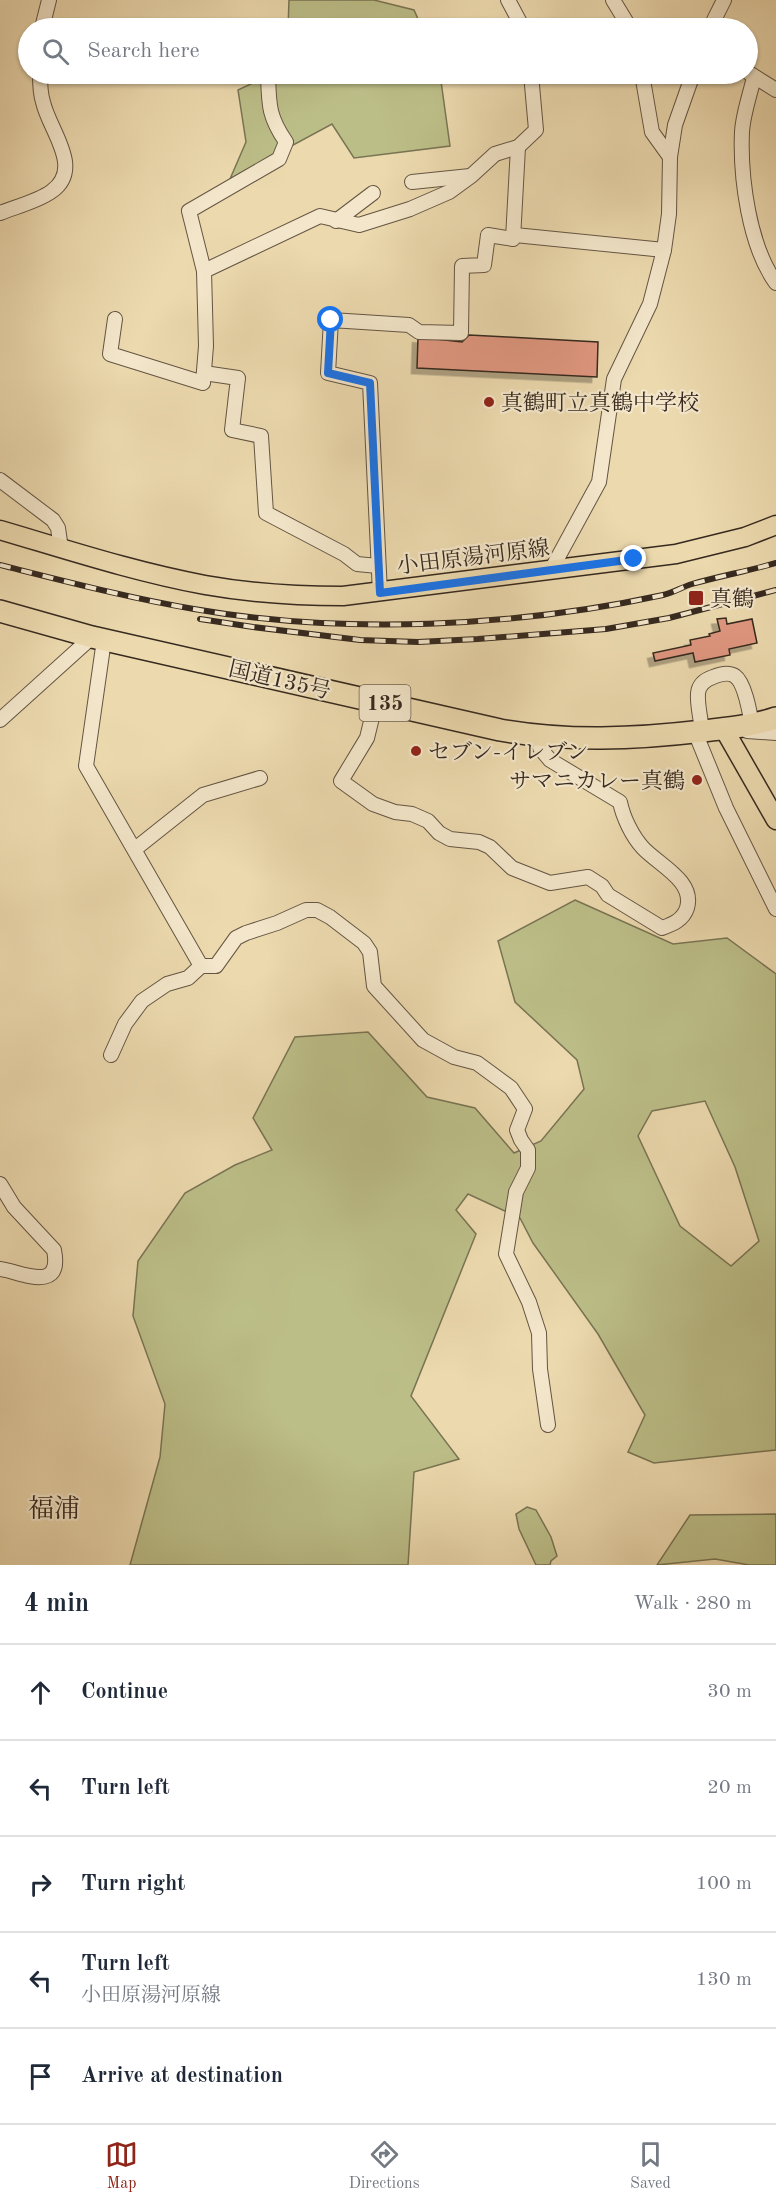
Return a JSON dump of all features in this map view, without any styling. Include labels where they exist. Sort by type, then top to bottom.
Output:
[{"type":"highway","name":"国道135号","points":[[0,611],[98,638],[500,730],[542,736],[644,737],[752,725],[776,718]]},
{"type":"main road","name":"小田原湯河原線","points":[[0,530],[121,566],[206,585],[292,596],[343,596],[676,554],[745,537],[776,525]]},
{"type":"main road","points":[[724,729],[776,820]]},
{"type":"street","points":[[44,18],[49,0]]},
{"type":"street","points":[[508,0],[518,18]]},
{"type":"street","points":[[613,0],[624,18]]},
{"type":"street","points":[[715,18],[724,0]]},
{"type":"street","points":[[758,78],[776,90]]},
{"type":"street","points":[[0,213],[51,192],[63,181],[66,167],[59,141],[43,102],[40,84]]},
{"type":"street","points":[[115,319],[110,354],[203,383],[206,346],[204,271],[189,211],[279,159],[286,142],[274,125],[269,108],[268,84]]},
{"type":"street","points":[[204,271],[320,216],[359,225],[410,209],[449,192],[495,154],[518,147],[536,130],[532,84]]},
{"type":"street","points":[[644,84],[652,132],[670,157]]},
{"type":"street","points":[[550,570],[599,482],[614,379],[650,304],[664,250],[669,214],[670,157],[675,124],[689,84]]},
{"type":"street","points":[[749,84],[742,129],[742,168],[749,217],[776,283]]},
{"type":"street","points":[[380,593],[370,383],[328,373],[331,320],[409,325],[419,332],[461,333],[462,266],[484,265],[488,235],[513,239],[515,234],[518,147]]},
{"type":"street","points":[[412,182],[471,176]]},
{"type":"street","points":[[336,221],[373,193]]},
{"type":"street","points":[[515,234],[664,250]]},
{"type":"street","points":[[204,373],[238,378],[232,430],[261,436],[266,513],[344,554],[357,564],[378,566]]},
{"type":"street","points":[[0,480],[53,520],[58,528],[61,549]]},
{"type":"street","points":[[0,720],[98,638]]},
{"type":"street","points":[[98,638],[86,766],[201,966]]},
{"type":"street","points":[[752,725],[748,705],[736,676],[726,673],[710,678],[701,684],[698,694],[699,732],[726,808],[776,909]]},
{"type":"street","points":[[376,701],[367,738],[341,781],[373,804],[395,812],[412,814],[428,821],[439,833],[450,839],[479,842],[490,847],[512,868],[550,883],[588,877],[602,886],[608,895],[663,928],[675,924],[686,912],[690,898],[684,885],[641,846],[622,813],[620,802],[550,760],[540,748],[542,736]]},
{"type":"street","points":[[724,729],[776,733]]},
{"type":"street","points":[[135,849],[203,795],[260,778]]},
{"type":"street","points":[[111,1055],[125,1023],[142,1001],[167,984],[188,978],[201,966],[216,966],[236,938],[246,933],[306,910],[318,910],[364,943],[370,952],[374,986],[423,1040],[454,1057],[477,1063],[511,1088],[525,1108],[517,1130],[528,1150],[528,1168],[516,1192],[506,1254],[529,1302],[539,1333],[540,1370],[548,1425]]},
{"type":"street","points":[[0,1184],[14,1207],[54,1250],[55,1256],[54,1267],[49,1274],[34,1278],[0,1269]]},
{"type":"green space","points":[[289,0],[374,0],[414,10],[418,18],[288,18]]},
{"type":"green space","points":[[251,84],[441,84],[450,146],[354,158],[332,124],[230,179],[246,142],[238,90]]},
{"type":"green space","points":[[575,900],[673,944],[727,938],[776,974],[776,1450],[654,1463],[628,1452],[645,1415],[598,1334],[533,1243],[520,1218],[468,1194],[456,1210],[476,1234],[411,1396],[459,1459],[414,1472],[408,1565],[130,1565],[160,1457],[165,1404],[133,1316],[138,1261],[185,1193],[235,1165],[272,1150],[253,1118],[295,1037],[368,1032],[427,1097],[475,1108],[514,1153],[541,1141],[584,1089],[577,1060],[515,1002],[498,941]],"holes":[[[705,1101],[735,1167],[759,1241],[731,1266],[680,1226],[638,1136],[652,1111]]]},
{"type":"green space","points":[[527,1507],[536,1510],[551,1537],[557,1556],[550,1565],[536,1565],[519,1529],[516,1514]]},
{"type":"green space","points":[[776,1514],[776,1565],[749,1565],[715,1559],[657,1565],[690,1515]]},
{"type":"building","points":[[469,335],[598,342],[597,377],[417,368],[418,337],[462,342]]},
{"type":"building","points":[[726,618],[727,624],[752,619],[757,643],[729,649],[730,655],[695,662],[693,653],[655,661],[653,653],[691,645],[690,640],[710,636],[709,634],[720,631],[717,619]]},
{"type":"railway","points":[[0,565],[121,594],[194,609],[251,617],[310,622],[429,624],[489,620],[607,606],[667,594],[692,584],[776,563]]},
{"type":"railway","points":[[200,619],[360,640],[418,642],[478,639],[606,629],[669,618],[776,590]]},
{"type":"place","name":"真鶴町立真鶴中学校","points":[[489,402]]},
{"type":"place","name":"真鶴","points":[[696,598]]},
{"type":"place","name":"セブン-イレブン","points":[[416,751]]},
{"type":"place","name":"サマニカレー真鶴","points":[[697,780]]},
{"type":"district","name":"福浦","points":[[54,1508]]},
{"type":"route","points":[[331,320],[328,373],[370,383],[380,593],[634,559]]}]
